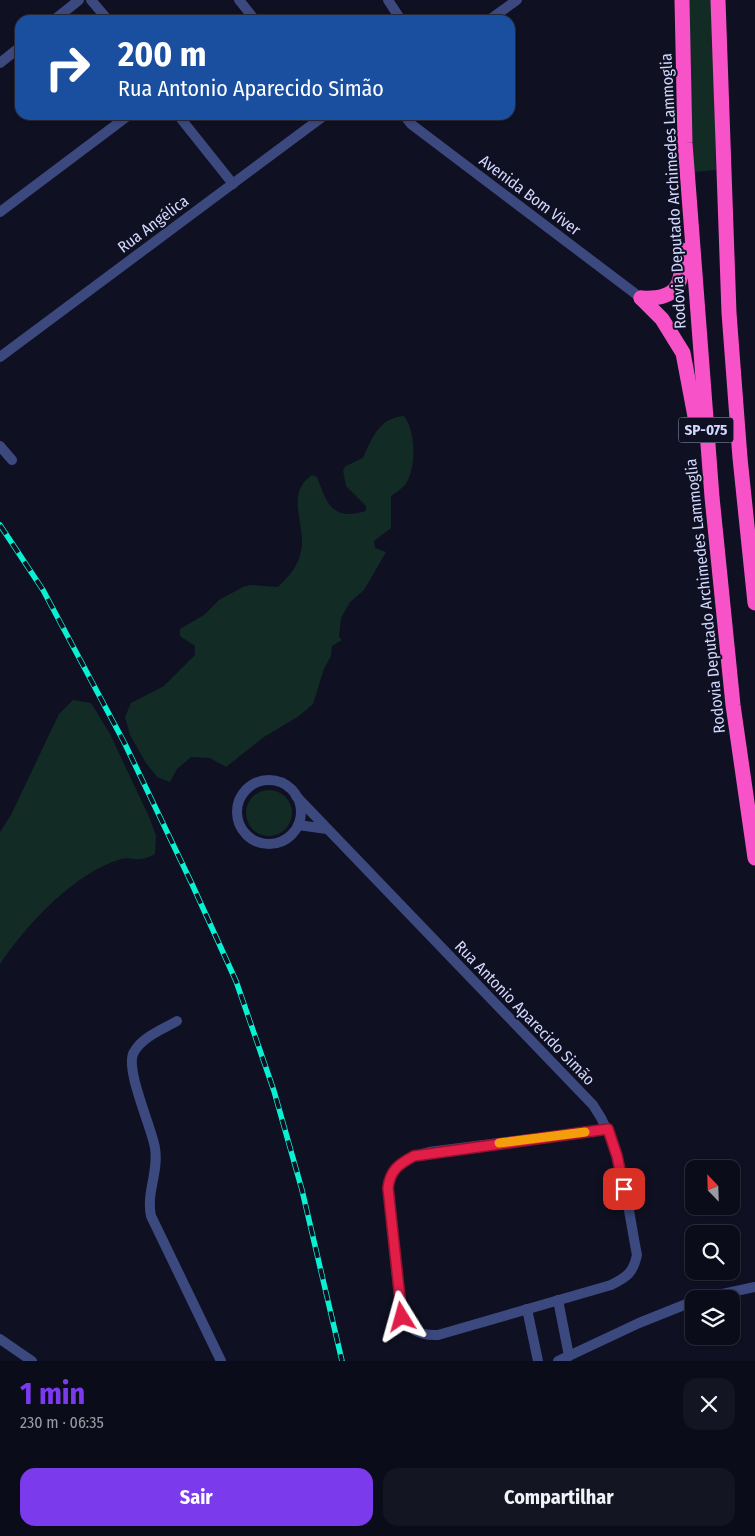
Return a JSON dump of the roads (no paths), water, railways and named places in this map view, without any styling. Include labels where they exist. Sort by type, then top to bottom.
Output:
[{"type":"highway","name":"Rodovia Deputado Archimedes Lammoglia","points":[[682,0],[685,143],[712,497],[733,705],[755,858]]},
{"type":"highway","name":"SP-075","points":[[718,0],[729,313],[739,449],[755,603]]},
{"type":"highway","points":[[641,298],[659,298],[670,294],[678,286],[682,277],[680,174],[685,143]]},
{"type":"highway","points":[[641,298],[662,319],[683,353],[700,452],[712,497]]},
{"type":"street","points":[[60,15],[78,0]]},
{"type":"street","points":[[92,0],[104,15]]},
{"type":"street","points":[[239,0],[251,15]]},
{"type":"street","points":[[388,0],[397,15]]},
{"type":"street","points":[[496,15],[517,0]]},
{"type":"street","points":[[0,63],[15,51]]},
{"type":"street","points":[[0,212],[121,120]]},
{"type":"street","points":[[182,120],[233,184]]},
{"type":"street","name":"Rua Angélica","points":[[0,357],[318,120]]},
{"type":"street","name":"Avenida Bom Viver","points":[[408,120],[641,298]]},
{"type":"street","points":[[0,446],[12,460]]},
{"type":"street","name":"Rua Antonio Aparecido Simão","points":[[298,825],[292,834],[283,840],[273,844],[262,843],[244,832],[239,823],[237,812],[239,802],[244,792],[261,782],[281,783],[296,796],[593,1105],[608,1129],[617,1156],[637,1255],[635,1268],[629,1276],[611,1286],[438,1335],[425,1336],[408,1326],[402,1317],[400,1307],[389,1178],[400,1164],[414,1156],[429,1152],[608,1129]]},
{"type":"street","points":[[296,796],[301,815],[298,825],[327,830]]},
{"type":"street","points":[[177,1022],[147,1039],[132,1053],[132,1064],[139,1096],[156,1156],[157,1166],[148,1202],[151,1216],[221,1361]]},
{"type":"street","points":[[740,1290],[755,1287]]},
{"type":"street","points":[[558,1300],[569,1356]]},
{"type":"street","points":[[558,1361],[685,1305]]},
{"type":"street","points":[[527,1309],[538,1361]]},
{"type":"street","points":[[0,1339],[32,1361]]},
{"type":"railway","points":[[0,525],[43,590],[125,744],[236,981],[274,1091],[302,1190],[342,1361]]}]
